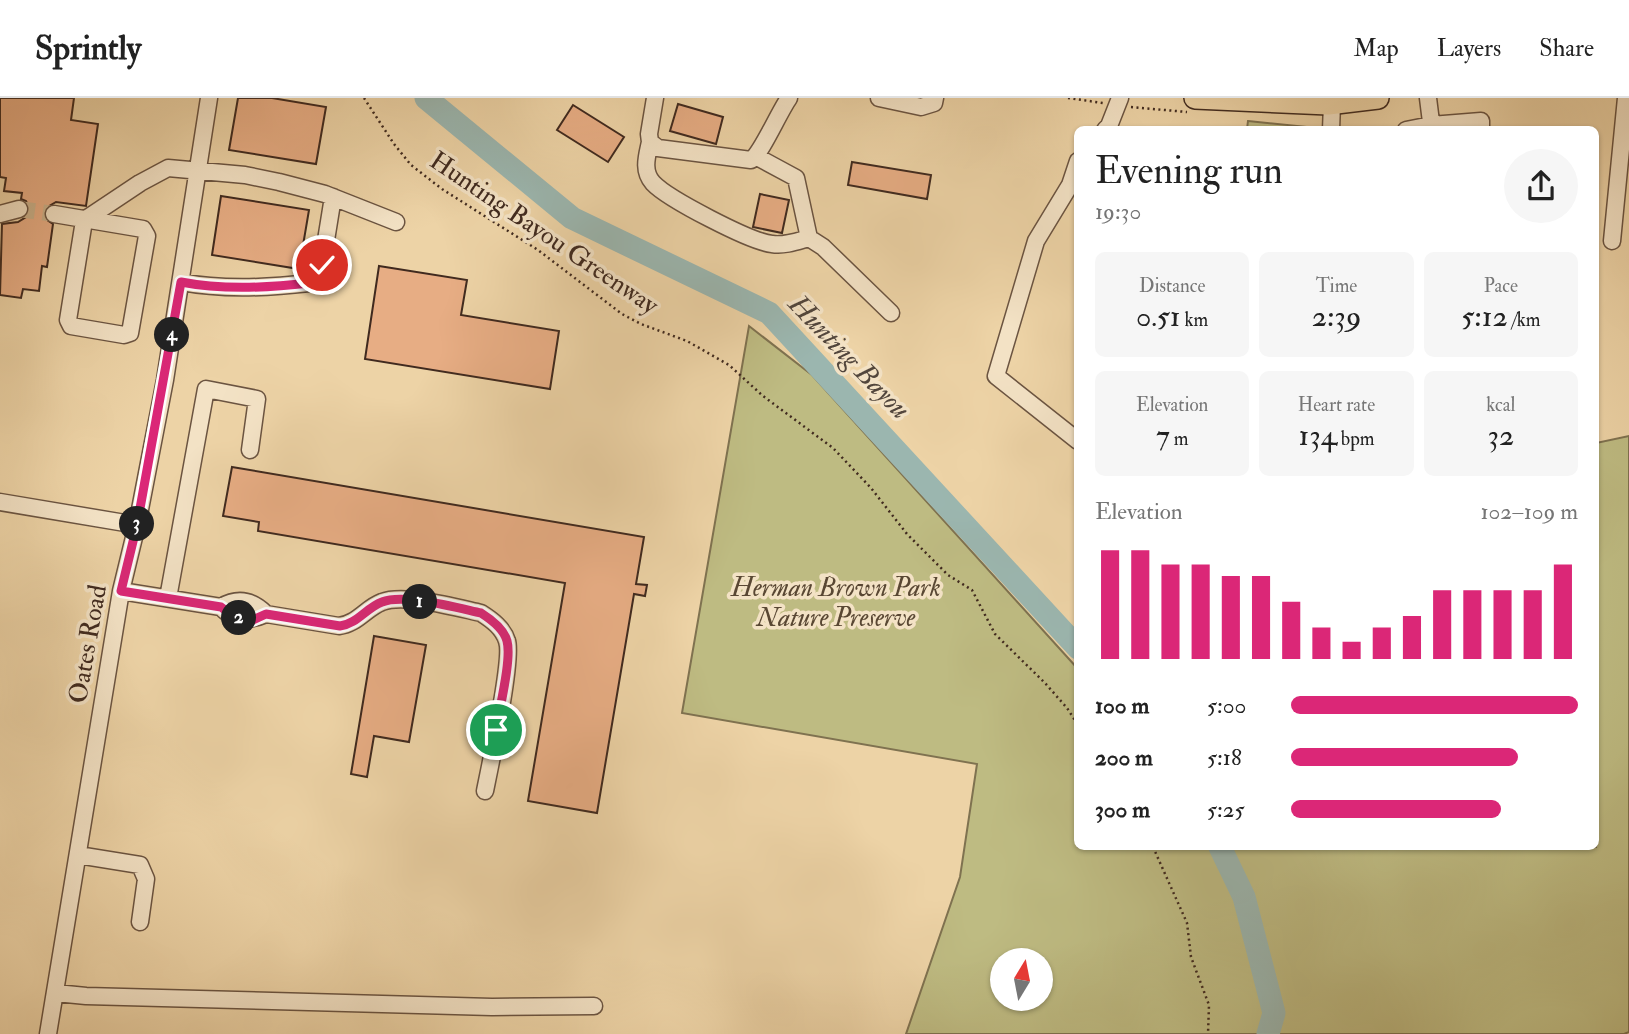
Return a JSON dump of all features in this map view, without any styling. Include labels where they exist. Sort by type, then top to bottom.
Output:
[{"type":"main road","points":[[1195,98],[1332,104],[1378,98]]},
{"type":"street","name":"Oates Road","points":[[48,1034],[121,591],[137,525],[181,282],[209,98]]},
{"type":"street","points":[[655,98],[645,165],[652,182],[690,208],[725,226],[771,244],[809,238]]},
{"type":"street","points":[[650,142],[658,148],[751,160],[757,157],[789,98]]},
{"type":"street","points":[[878,98],[921,107],[934,103],[934,98]]},
{"type":"street","points":[[1109,126],[1120,98]]},
{"type":"street","points":[[1428,98],[1432,126]]},
{"type":"street","points":[[1612,241],[1626,98]]},
{"type":"street","points":[[1331,126],[1332,104]]},
{"type":"street","points":[[1440,126],[1481,121],[1481,126]]},
{"type":"street","points":[[757,157],[796,178],[809,238],[823,247],[891,313]]},
{"type":"street","points":[[54,214],[86,219],[143,229],[147,236],[130,333],[124,335],[71,326],[68,320],[83,227],[86,219],[168,168],[245,175],[332,197],[396,222]]},
{"type":"street","points":[[1074,173],[1070,185],[1036,242],[996,376],[1074,439]]},
{"type":"street","points":[[181,282],[202,286],[276,287],[309,283],[322,265],[332,197]]},
{"type":"street","points":[[0,214],[19,209]]},
{"type":"street","points":[[168,598],[206,389],[257,399],[250,450]]},
{"type":"street","points":[[0,502],[137,525]]},
{"type":"street","points":[[121,591],[221,607],[233,616],[253,620],[266,614],[340,626],[349,625],[374,606],[397,598],[481,613],[493,621],[508,642],[485,791]]},
{"type":"street","points":[[78,855],[140,865],[146,879],[140,922]]},
{"type":"street","points":[[56,993],[467,1007],[594,1006]]},
{"type":"path","name":"Hunting Bayou Greenway","points":[[364,98],[402,155],[442,189],[538,250],[622,314],[687,341],[729,365],[763,396],[833,449],[871,488],[907,534],[948,575],[972,590],[995,634],[1045,683],[1074,719]]},
{"type":"path","points":[[1154,850],[1187,923],[1191,957],[1209,1005],[1208,1034]]},
{"type":"green space","points":[[1248,121],[1298,126],[1247,126]]},
{"type":"green space","name":"Herman Brown Park Nature Preserve","points":[[749,326],[812,375],[1074,665],[1074,850],[1599,850],[1599,442],[1629,436],[1629,1032],[906,1034],[960,877],[977,764],[682,713]]},
{"type":"building","points":[[0,98],[74,98],[71,120],[98,124],[86,206],[56,202],[46,208],[44,218],[53,224],[47,267],[42,266],[39,291],[23,289],[21,298],[0,295],[2,224],[18,222],[26,217],[29,207],[26,201],[21,199],[22,193],[4,191],[6,178],[0,177]]},
{"type":"building","points":[[238,98],[272,98],[326,107],[316,164],[229,150]]},
{"type":"building","points":[[678,104],[723,117],[716,144],[670,131]]},
{"type":"building","points":[[573,105],[624,137],[608,162],[557,130]]},
{"type":"building","points":[[852,162],[931,175],[927,199],[848,185]]},
{"type":"building","points":[[760,194],[789,200],[782,233],[753,227]]},
{"type":"building","points":[[221,196],[309,210],[299,269],[212,255]]},
{"type":"building","points":[[379,266],[467,280],[461,315],[559,331],[550,389],[365,359]]},
{"type":"building","points":[[232,467],[644,537],[636,584],[647,585],[645,596],[634,594],[597,813],[528,801],[565,583],[258,531],[259,522],[223,516]]},
{"type":"building","points":[[374,636],[426,645],[409,742],[374,736],[367,777],[351,774]]},
{"type":"waterway","name":"Hunting Bayou","points":[[426,98],[572,218],[769,313],[1074,644]]},
{"type":"waterway","name":"Hunting Bayou","points":[[1221,850],[1244,897],[1274,1013],[1268,1034]]},
{"type":"tunnel","points":[[19,209],[54,214]]},
{"type":"route","points":[[322,265],[309,283],[276,287],[202,286],[181,282],[137,525],[121,591],[221,607],[233,616],[253,620],[266,614],[340,626],[349,625],[374,606],[397,598],[481,613],[493,621],[508,642],[496,730]]}]
